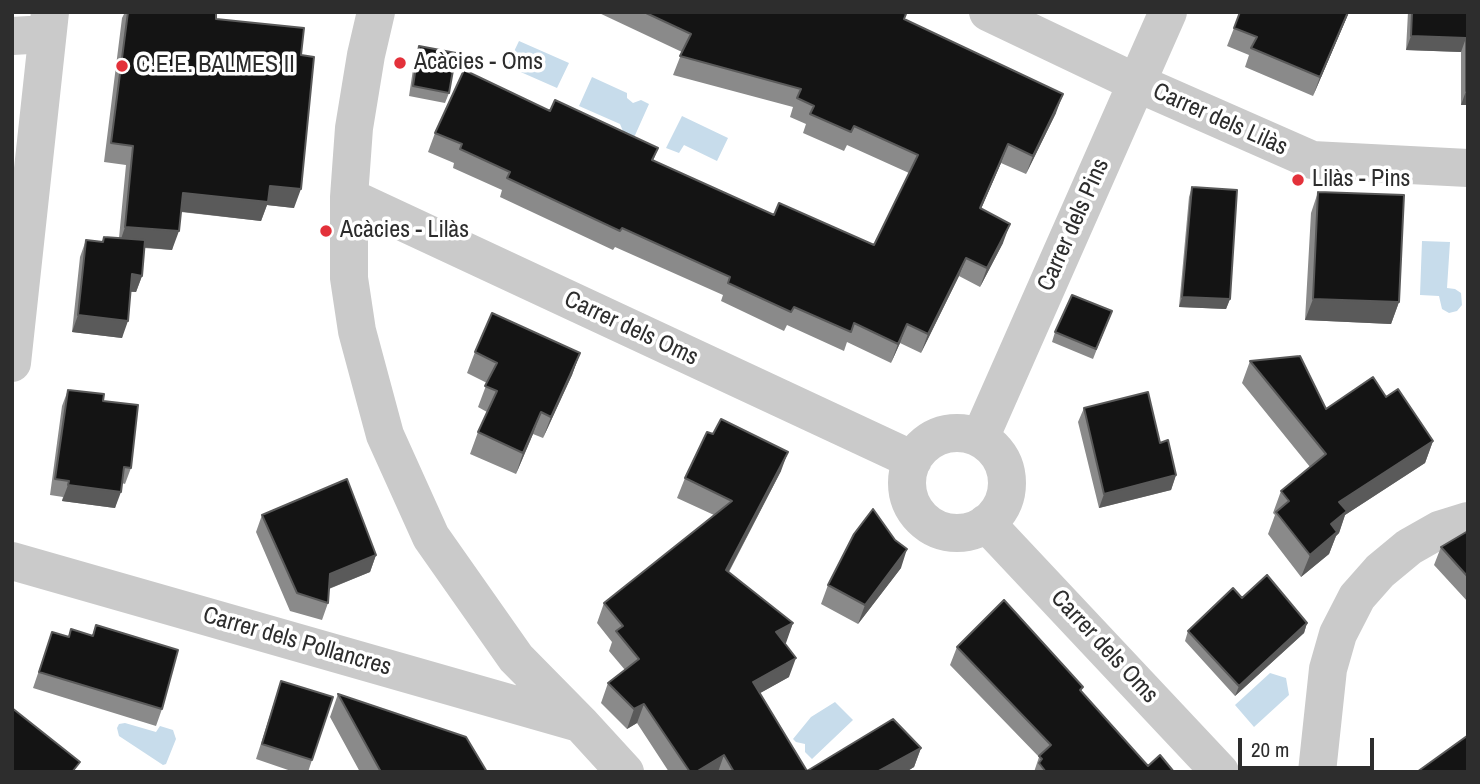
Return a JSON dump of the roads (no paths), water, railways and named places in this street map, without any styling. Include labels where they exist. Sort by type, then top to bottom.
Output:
[{"type":"street","points":[[376,12],[354,128],[349,197],[349,278],[357,331],[385,435],[431,537],[516,659],[625,772]]},
{"type":"street","name":"Carrer dels Lilàs","points":[[988,12],[1137,83],[1312,160],[1468,168]]},
{"type":"street","name":"Carrer dels Pins","points":[[980,438],[1168,12]]},
{"type":"street","points":[[12,363],[36,27]]},
{"type":"street","name":"Carrer dels Oms","points":[[349,197],[913,460]]},
{"type":"street","points":[[949,433],[965,433],[980,438],[994,449],[1003,463],[1007,479],[999,512],[971,531],[954,533],[938,529],[924,521],[914,509],[908,493],[907,477],[913,460],[921,448],[934,438],[949,433]]},
{"type":"street","points":[[1317,772],[1328,669],[1338,634],[1357,597],[1380,571],[1409,547],[1439,530],[1468,521]]},
{"type":"street","name":"Carrer dels Oms","points":[[986,523],[1220,772]]},
{"type":"street","name":"Carrer dels Pollancres","points":[[12,561],[581,724]]},
{"type":"water","points":[[519,41],[569,63],[557,88],[507,66]]},
{"type":"water","points":[[592,77],[627,93],[627,98],[633,103],[641,100],[649,104],[632,142],[627,141],[620,124],[579,106]]},
{"type":"water","points":[[682,116],[728,138],[717,161],[684,145],[679,153],[666,148]]},
{"type":"water","points":[[1422,241],[1450,242],[1447,288],[1461,293],[1462,305],[1457,311],[1449,313],[1442,309],[1439,296],[1420,295]]},
{"type":"water","points":[[1270,673],[1286,678],[1289,695],[1254,727],[1235,705]]},
{"type":"water","points":[[835,702],[853,720],[812,759],[805,752],[805,744],[793,739],[811,717]]},
{"type":"water","points":[[125,723],[156,732],[160,726],[173,730],[176,739],[166,764],[163,765],[119,736],[117,728],[119,724]]},
{"type":"place","name":"Acàcies - Oms","points":[[400,63]]},
{"type":"place","name":"C.E.E. BALMES II","points":[[122,66]]},
{"type":"place","name":"Lilàs - Pins","points":[[1298,180]]},
{"type":"place","name":"Acàcies - Lilàs","points":[[326,231]]}]
